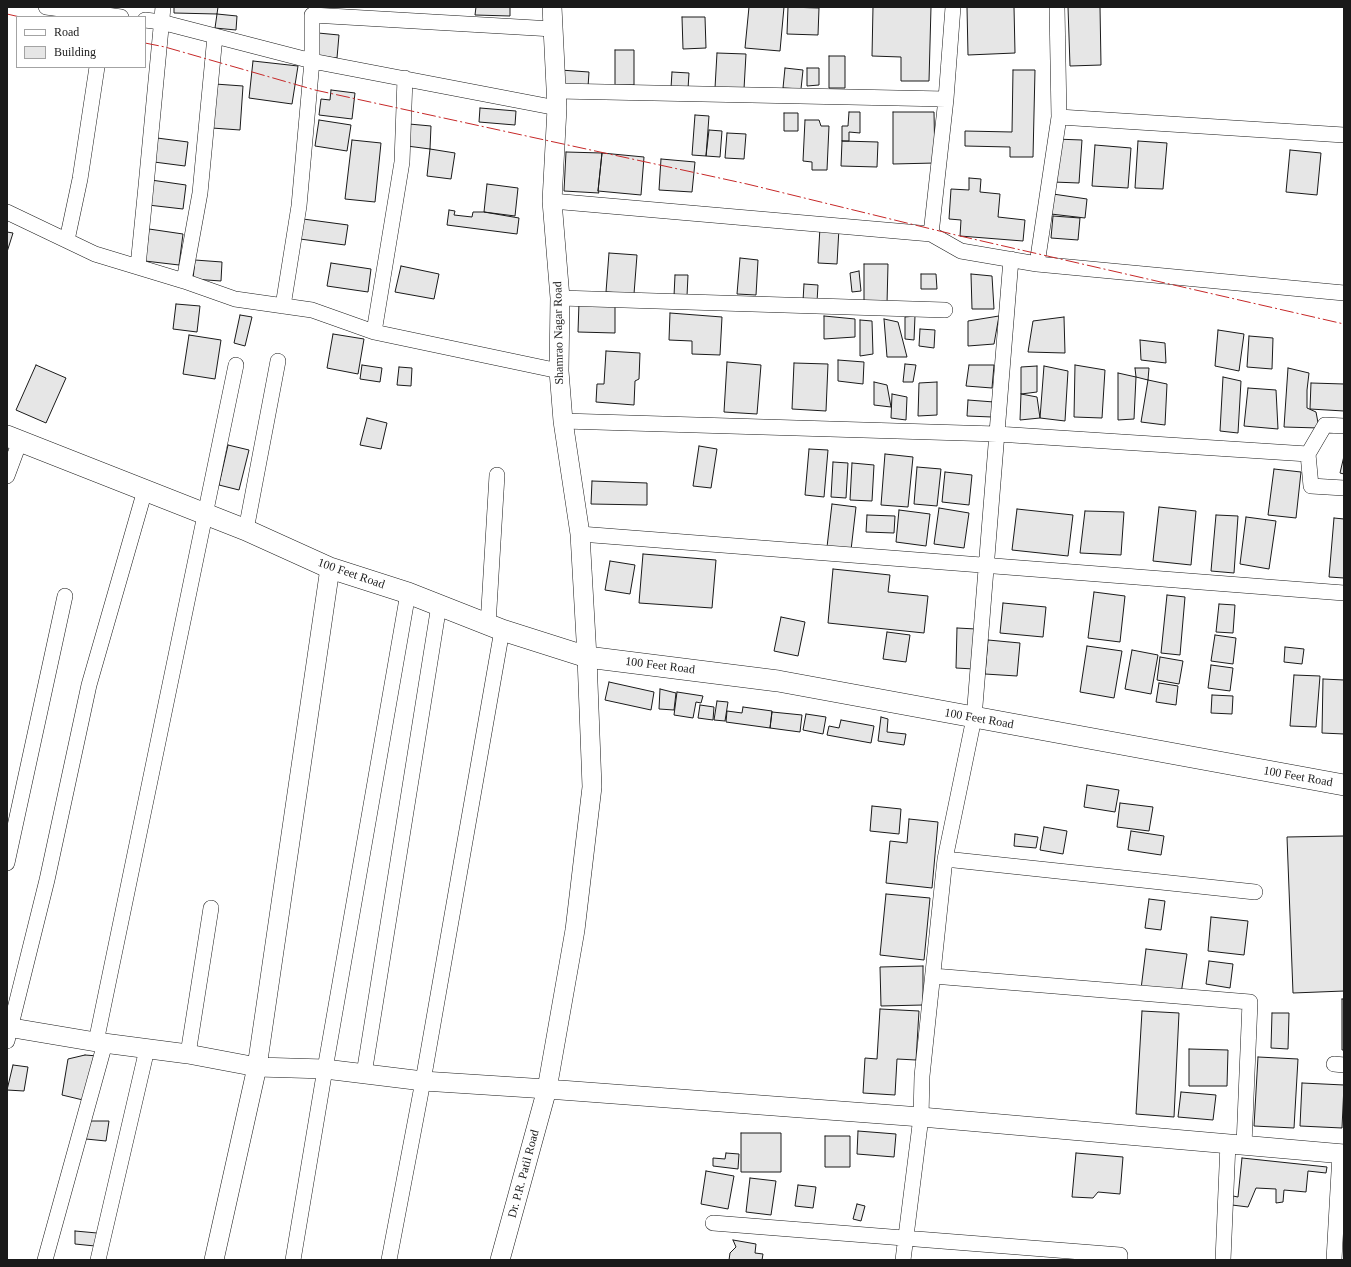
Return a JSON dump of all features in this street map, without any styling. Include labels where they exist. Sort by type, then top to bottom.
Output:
[{"type":"main road","name":"100 Feet Road","points":[[13,438],[246,530],[330,568],[408,593],[495,627],[587,657],[778,681],[1344,785]]},
{"type":"street","points":[[46,7],[105,16]]},
{"type":"street","points":[[138,266],[162,7]]},
{"type":"street","name":"Shamrao Nagar Road","points":[[552,7],[557,99],[552,201],[560,298],[559,371],[563,421],[580,534],[587,657]]},
{"type":"street","points":[[931,234],[946,98],[953,7]]},
{"type":"street","points":[[1037,264],[1059,117],[1057,7]]},
{"type":"street","points":[[283,306],[298,206],[312,61],[312,11],[553,29]]},
{"type":"street","points":[[146,20],[161,22],[312,61],[405,78],[557,99],[946,98]]},
{"type":"street","points":[[184,281],[200,193],[215,36]]},
{"type":"street","points":[[67,240],[80,179],[97,68]]},
{"type":"street","points":[[374,332],[402,162],[405,78]]},
{"type":"street","points":[[1059,117],[1344,135]]},
{"type":"street","points":[[552,201],[931,234],[960,251],[1037,264],[1344,293]]},
{"type":"street","points":[[7,212],[95,254],[138,266],[235,299],[312,310],[374,332],[559,371]]},
{"type":"street","points":[[903,1260],[921,1117],[922,1076],[945,859],[974,718],[1011,259]]},
{"type":"street","points":[[560,298],[945,310]]},
{"type":"street","points":[[246,530],[278,361]]},
{"type":"street","points":[[45,1260],[101,1043],[236,365]]},
{"type":"street","points":[[563,421],[997,434],[1308,454]]},
{"type":"street","points":[[1344,426],[1325,426],[1308,454],[1311,486],[1344,488]]},
{"type":"street","points":[[7,476],[13,438]]},
{"type":"street","points":[[389,1260],[423,1081],[495,627],[497,475]]},
{"type":"street","points":[[145,490],[89,685],[47,880],[8,1032],[188,1054],[257,1067],[325,1069],[423,1081],[921,1117],[1342,1154],[1334,1260]]},
{"type":"street","points":[[580,534],[1344,593]]},
{"type":"street","points":[[214,1260],[257,1067],[330,568]]},
{"type":"street","points":[[293,1260],[408,593]]},
{"type":"street","points":[[7,863],[65,596]]},
{"type":"street","points":[[364,1074],[439,605]]},
{"type":"street","name":"Dr. P.R. Patil Road","points":[[500,1260],[547,1089],[575,930],[592,787],[587,657]]},
{"type":"street","points":[[945,859],[1255,892]]},
{"type":"street","points":[[188,1054],[211,908]]},
{"type":"street","points":[[933,976],[1250,1002],[1226,1260]]},
{"type":"street","points":[[98,1260],[147,1049]]},
{"type":"street","points":[[713,1223],[905,1238],[1022,1254],[1120,1255],[1120,1260]]},
{"type":"building","points":[[174,7],[218,7],[217,14],[174,13]]},
{"type":"building","points":[[476,7],[510,7],[510,16],[475,15]]},
{"type":"building","points":[[749,7],[784,7],[780,51],[745,48]]},
{"type":"building","points":[[788,7],[819,8],[818,35],[787,34]]},
{"type":"building","points":[[873,7],[931,7],[929,81],[901,81],[901,57],[872,56]]},
{"type":"building","points":[[967,7],[1014,7],[1015,53],[968,55]]},
{"type":"building","points":[[1068,7],[1100,7],[1101,65],[1070,66]]},
{"type":"building","points":[[217,14],[237,16],[236,30],[215,28]]},
{"type":"building","points":[[682,17],[705,17],[706,48],[683,49]]},
{"type":"building","points":[[318,33],[339,35],[337,58],[316,56]]},
{"type":"building","points":[[615,50],[634,50],[634,85],[615,85]]},
{"type":"building","points":[[717,53],[746,54],[744,89],[715,88]]},
{"type":"building","points":[[829,56],[845,56],[845,88],[829,88]]},
{"type":"building","points":[[253,61],[298,66],[292,104],[249,98]]},
{"type":"building","points":[[785,68],[803,70],[801,89],[783,88]]},
{"type":"building","points":[[807,68],[819,68],[819,85],[807,86]]},
{"type":"building","points":[[560,70],[589,72],[588,87],[559,86]]},
{"type":"building","points":[[1013,70],[1035,70],[1033,157],[1010,157],[1010,147],[965,146],[965,131],[1012,132]]},
{"type":"building","points":[[672,72],[689,73],[688,89],[671,88]]},
{"type":"building","points":[[215,84],[243,86],[240,130],[212,128]]},
{"type":"building","points":[[331,90],[355,93],[352,119],[319,115],[321,99],[330,100]]},
{"type":"building","points":[[480,108],[516,111],[515,125],[479,122]]},
{"type":"building","points":[[849,112],[860,112],[860,133],[849,132],[849,141],[842,141],[842,126],[848,126]]},
{"type":"building","points":[[893,112],[934,112],[935,163],[893,164]]},
{"type":"building","points":[[784,113],[798,113],[798,131],[784,131]]},
{"type":"building","points":[[695,115],[709,116],[706,156],[692,155]]},
{"type":"building","points":[[319,120],[351,125],[347,151],[315,146]]},
{"type":"building","points":[[805,120],[819,120],[821,126],[829,126],[827,170],[812,170],[812,162],[803,161]]},
{"type":"building","points":[[409,124],[431,126],[430,149],[407,146]]},
{"type":"building","points":[[709,130],[722,131],[720,157],[706,156]]},
{"type":"building","points":[[727,133],[746,134],[744,159],[725,158]]},
{"type":"building","points":[[157,138],[188,142],[185,166],[154,162]]},
{"type":"building","points":[[1055,139],[1082,140],[1079,183],[1053,182]]},
{"type":"building","points":[[352,140],[381,143],[375,202],[345,199]]},
{"type":"building","points":[[842,141],[878,142],[877,167],[841,166]]},
{"type":"building","points":[[1138,141],[1167,143],[1163,189],[1135,188]]},
{"type":"building","points":[[1095,145],[1131,148],[1128,188],[1092,186]]},
{"type":"building","points":[[430,149],[455,153],[451,179],[427,176]]},
{"type":"building","points":[[1290,150],[1321,153],[1317,195],[1286,192]]},
{"type":"building","points":[[566,152],[602,153],[599,193],[564,191]]},
{"type":"building","points":[[602,153],[644,157],[641,195],[598,191]]},
{"type":"building","points":[[661,159],[695,162],[692,192],[659,190]]},
{"type":"building","points":[[969,178],[981,179],[980,192],[1000,194],[998,217],[1025,220],[1023,241],[960,236],[961,220],[949,219],[951,189],[969,190]]},
{"type":"building","points":[[151,180],[186,185],[183,209],[148,205]]},
{"type":"building","points":[[487,184],[518,188],[515,216],[484,212]]},
{"type":"building","points":[[1053,194],[1087,199],[1085,218],[1051,214]]},
{"type":"building","points":[[449,210],[455,211],[454,215],[472,217],[473,212],[484,212],[519,218],[517,234],[447,225]]},
{"type":"building","points":[[1053,216],[1080,218],[1078,240],[1051,238]]},
{"type":"building","points":[[303,219],[348,225],[345,245],[300,239]]},
{"type":"building","points":[[820,227],[839,228],[837,264],[818,263]]},
{"type":"building","points":[[149,229],[183,234],[179,265],[145,261]]},
{"type":"building","points":[[7,232],[13,233],[7,252]]},
{"type":"building","points":[[609,253],[637,255],[634,294],[606,292]]},
{"type":"building","points":[[740,258],[758,260],[756,295],[737,294]]},
{"type":"building","points":[[195,260],[222,262],[221,281],[193,279]]},
{"type":"building","points":[[331,263],[371,269],[368,292],[327,286]]},
{"type":"building","points":[[864,264],[888,264],[887,304],[864,304]]},
{"type":"building","points":[[401,266],[439,274],[434,299],[395,292]]},
{"type":"building","points":[[859,271],[861,291],[852,292],[850,273]]},
{"type":"building","points":[[921,274],[936,274],[937,289],[921,289]]},
{"type":"building","points":[[971,274],[992,276],[994,309],[972,309]]},
{"type":"building","points":[[675,275],[688,275],[687,296],[674,296]]},
{"type":"building","points":[[804,284],[818,285],[817,302],[803,301]]},
{"type":"building","points":[[579,303],[615,304],[615,333],[578,332]]},
{"type":"building","points":[[176,304],[200,306],[197,332],[173,329]]},
{"type":"building","points":[[670,313],[722,317],[720,355],[692,354],[692,341],[669,340]]},
{"type":"building","points":[[240,315],[252,317],[245,346],[234,343]]},
{"type":"building","points":[[824,316],[855,319],[855,337],[824,339]]},
{"type":"building","points":[[915,316],[914,340],[905,339],[905,317]]},
{"type":"building","points":[[999,316],[994,344],[968,346],[968,321]]},
{"type":"building","points":[[1064,317],[1065,353],[1028,352],[1033,321]]},
{"type":"building","points":[[884,319],[898,322],[907,357],[887,357]]},
{"type":"building","points":[[860,320],[872,321],[873,354],[860,356]]},
{"type":"building","points":[[920,329],[935,330],[934,348],[919,346]]},
{"type":"building","points":[[1218,330],[1244,334],[1239,371],[1215,366]]},
{"type":"building","points":[[333,334],[364,339],[358,374],[327,368]]},
{"type":"building","points":[[189,335],[221,340],[215,379],[183,374]]},
{"type":"building","points":[[1249,336],[1273,338],[1272,369],[1247,367]]},
{"type":"building","points":[[1140,340],[1165,343],[1166,363],[1141,360]]},
{"type":"building","points":[[606,351],[640,353],[639,379],[635,381],[634,405],[596,402],[597,384],[604,384]]},
{"type":"building","points":[[838,360],[864,362],[863,384],[838,381]]},
{"type":"building","points":[[727,362],[761,365],[757,414],[724,412]]},
{"type":"building","points":[[794,363],[828,364],[826,411],[792,409]]},
{"type":"building","points":[[905,364],[916,365],[913,382],[903,382]]},
{"type":"building","points":[[36,365],[66,378],[46,423],[16,410]]},
{"type":"building","points":[[362,365],[382,368],[380,382],[360,379]]},
{"type":"building","points":[[969,365],[994,365],[992,388],[966,386]]},
{"type":"building","points":[[1075,365],[1105,370],[1102,418],[1074,417]]},
{"type":"building","points":[[1037,366],[1037,392],[1021,394],[1021,367]]},
{"type":"building","points":[[1044,366],[1068,371],[1065,421],[1040,418]]},
{"type":"building","points":[[399,367],[412,368],[411,386],[397,385]]},
{"type":"building","points":[[1135,368],[1149,368],[1148,380],[1136,377]]},
{"type":"building","points":[[1288,368],[1309,373],[1307,408],[1316,412],[1319,428],[1284,427]]},
{"type":"building","points":[[1118,373],[1136,377],[1134,419],[1118,420]]},
{"type":"building","points":[[1223,377],[1241,381],[1238,433],[1220,431]]},
{"type":"building","points":[[1148,380],[1167,384],[1165,425],[1141,422]]},
{"type":"building","points":[[874,382],[887,385],[891,407],[874,405]]},
{"type":"building","points":[[937,382],[937,415],[918,416],[919,383]]},
{"type":"building","points":[[1311,383],[1344,384],[1344,411],[1310,409]]},
{"type":"building","points":[[1248,388],[1276,390],[1278,429],[1244,426]]},
{"type":"building","points":[[892,394],[907,397],[906,420],[891,418]]},
{"type":"building","points":[[1021,394],[1037,397],[1040,418],[1020,420]]},
{"type":"building","points":[[968,400],[994,402],[992,417],[967,416]]},
{"type":"building","points":[[367,418],[387,423],[381,449],[360,445]]},
{"type":"building","points":[[228,445],[249,450],[239,490],[219,485]]},
{"type":"building","points":[[699,446],[717,449],[711,488],[693,486]]},
{"type":"building","points":[[809,449],[828,450],[824,497],[805,495]]},
{"type":"building","points":[[885,454],[913,457],[908,507],[881,505]]},
{"type":"building","points":[[1344,456],[1344,474],[1340,473]]},
{"type":"building","points":[[833,462],[848,463],[846,498],[831,497]]},
{"type":"building","points":[[852,463],[874,465],[872,501],[850,500]]},
{"type":"building","points":[[917,467],[941,469],[937,506],[914,504]]},
{"type":"building","points":[[1274,469],[1301,472],[1296,518],[1268,515]]},
{"type":"building","points":[[945,472],[972,475],[969,505],[942,502]]},
{"type":"building","points":[[592,481],[647,483],[647,505],[591,504]]},
{"type":"building","points":[[832,504],[856,507],[851,550],[827,547]]},
{"type":"building","points":[[1159,507],[1196,511],[1191,565],[1153,561]]},
{"type":"building","points":[[939,508],[969,513],[964,548],[934,544]]},
{"type":"building","points":[[1017,509],[1073,515],[1068,556],[1012,550]]},
{"type":"building","points":[[899,510],[930,514],[926,546],[896,542]]},
{"type":"building","points":[[1085,511],[1124,512],[1121,555],[1080,553]]},
{"type":"building","points":[[867,515],[895,516],[894,533],[866,532]]},
{"type":"building","points":[[1216,515],[1238,516],[1234,573],[1211,571]]},
{"type":"building","points":[[1246,517],[1276,521],[1269,569],[1240,564]]},
{"type":"building","points":[[1334,518],[1344,519],[1344,578],[1329,577]]},
{"type":"building","points":[[643,554],[716,560],[712,608],[639,603]]},
{"type":"building","points":[[610,561],[635,565],[630,594],[605,590]]},
{"type":"building","points":[[833,569],[890,575],[888,592],[928,596],[924,633],[828,623]]},
{"type":"building","points":[[1094,592],[1125,596],[1120,642],[1088,638]]},
{"type":"building","points":[[1167,595],[1185,597],[1180,655],[1161,653]]},
{"type":"building","points":[[1003,603],[1046,607],[1043,637],[1000,633]]},
{"type":"building","points":[[1219,604],[1235,605],[1233,633],[1216,632]]},
{"type":"building","points":[[781,617],[805,622],[798,656],[774,651]]},
{"type":"building","points":[[957,628],[976,629],[974,669],[956,668]]},
{"type":"building","points":[[887,632],[910,635],[906,662],[883,659]]},
{"type":"building","points":[[1215,635],[1236,638],[1233,664],[1211,661]]},
{"type":"building","points":[[988,640],[1020,643],[1017,676],[985,674]]},
{"type":"building","points":[[1087,646],[1122,651],[1114,698],[1080,692]]},
{"type":"building","points":[[1285,647],[1304,649],[1302,664],[1284,662]]},
{"type":"building","points":[[1132,650],[1158,655],[1151,694],[1125,689]]},
{"type":"building","points":[[1160,657],[1183,661],[1179,684],[1157,680]]},
{"type":"building","points":[[1211,665],[1233,668],[1230,691],[1208,688]]},
{"type":"building","points":[[1294,675],[1320,676],[1316,727],[1290,726]]},
{"type":"building","points":[[1323,679],[1344,680],[1344,734],[1322,733]]},
{"type":"building","points":[[609,682],[654,692],[651,710],[605,700]]},
{"type":"building","points":[[1159,683],[1178,686],[1176,705],[1156,702]]},
{"type":"building","points":[[660,689],[676,693],[674,710],[659,709]]},
{"type":"building","points":[[677,692],[703,696],[701,703],[696,702],[693,718],[674,715]]},
{"type":"building","points":[[1212,695],[1233,696],[1232,714],[1211,713]]},
{"type":"building","points":[[717,701],[728,702],[725,721],[714,720]]},
{"type":"building","points":[[700,705],[714,707],[713,720],[698,718]]},
{"type":"building","points":[[743,707],[772,711],[770,728],[726,722],[727,711],[742,713]]},
{"type":"building","points":[[772,712],[802,715],[800,732],[770,728]]},
{"type":"building","points":[[806,714],[826,717],[823,734],[803,730]]},
{"type":"building","points":[[881,717],[888,719],[887,732],[906,734],[904,745],[878,741]]},
{"type":"building","points":[[841,720],[874,726],[871,743],[827,735],[829,726],[839,728]]},
{"type":"building","points":[[1087,785],[1119,790],[1115,812],[1084,807]]},
{"type":"building","points":[[1120,803],[1153,807],[1149,831],[1117,827]]},
{"type":"building","points":[[872,806],[901,809],[899,834],[870,831]]},
{"type":"building","points":[[909,819],[938,822],[932,888],[886,883],[890,841],[907,843]]},
{"type":"building","points":[[1044,827],[1067,831],[1063,854],[1040,850]]},
{"type":"building","points":[[1131,831],[1164,836],[1161,855],[1128,850]]},
{"type":"building","points":[[1015,834],[1038,837],[1036,848],[1014,846]]},
{"type":"building","points":[[1344,836],[1344,991],[1293,993],[1287,837]]},
{"type":"building","points":[[886,894],[930,898],[924,960],[880,955]]},
{"type":"building","points":[[1149,899],[1165,901],[1161,930],[1145,928]]},
{"type":"building","points":[[1211,917],[1248,921],[1244,955],[1208,951]]},
{"type":"building","points":[[1146,949],[1187,954],[1181,994],[1141,989]]},
{"type":"building","points":[[1209,961],[1233,964],[1230,988],[1206,984]]},
{"type":"building","points":[[923,966],[923,1005],[881,1006],[880,967]]},
{"type":"building","points":[[1342,999],[1344,999],[1344,1050],[1342,1050]]},
{"type":"building","points":[[880,1009],[919,1011],[916,1060],[897,1059],[895,1095],[863,1093],[865,1058],[877,1059]]},
{"type":"building","points":[[1142,1011],[1179,1013],[1174,1117],[1136,1114]]},
{"type":"building","points":[[1272,1013],[1289,1013],[1288,1049],[1271,1048]]},
{"type":"building","points":[[1189,1049],[1228,1050],[1227,1086],[1189,1086]]},
{"type":"building","points":[[85,1055],[98,1056],[83,1100],[62,1095],[68,1059]]},
{"type":"building","points":[[1258,1057],[1298,1059],[1294,1128],[1254,1126]]},
{"type":"building","points":[[13,1065],[28,1067],[24,1091],[7,1090]]},
{"type":"building","points":[[1302,1083],[1344,1085],[1342,1128],[1300,1126]]},
{"type":"building","points":[[1181,1092],[1216,1095],[1213,1120],[1178,1117]]},
{"type":"building","points":[[89,1121],[109,1121],[106,1141],[86,1139]]},
{"type":"building","points":[[858,1131],[896,1134],[894,1157],[857,1154]]},
{"type":"building","points":[[741,1133],[781,1133],[781,1172],[741,1172]]},
{"type":"building","points":[[825,1136],[850,1136],[850,1167],[825,1167]]},
{"type":"building","points":[[726,1153],[739,1154],[738,1169],[713,1166],[713,1158],[725,1159]]},
{"type":"building","points":[[1076,1153],[1123,1157],[1120,1194],[1098,1192],[1093,1198],[1072,1197]]},
{"type":"building","points":[[1242,1158],[1327,1167],[1326,1173],[1308,1171],[1306,1192],[1284,1190],[1283,1202],[1276,1203],[1276,1189],[1256,1188],[1248,1207],[1232,1205],[1233,1196],[1238,1197]]},
{"type":"building","points":[[706,1171],[734,1176],[728,1209],[701,1204]]},
{"type":"building","points":[[750,1178],[776,1181],[771,1215],[746,1212]]},
{"type":"building","points":[[798,1185],[816,1187],[813,1208],[795,1206]]},
{"type":"building","points":[[857,1204],[865,1206],[861,1221],[853,1219]]},
{"type":"building","points":[[75,1231],[97,1233],[95,1246],[75,1244]]},
{"type":"building","points":[[733,1240],[756,1244],[755,1253],[763,1254],[762,1260],[729,1260],[730,1253],[736,1247]]},
{"type":"power","points":[[7,14],[16,16]]},
{"type":"power","points":[[146,43],[165,47],[315,90],[747,184],[960,236],[1344,324]]}]
